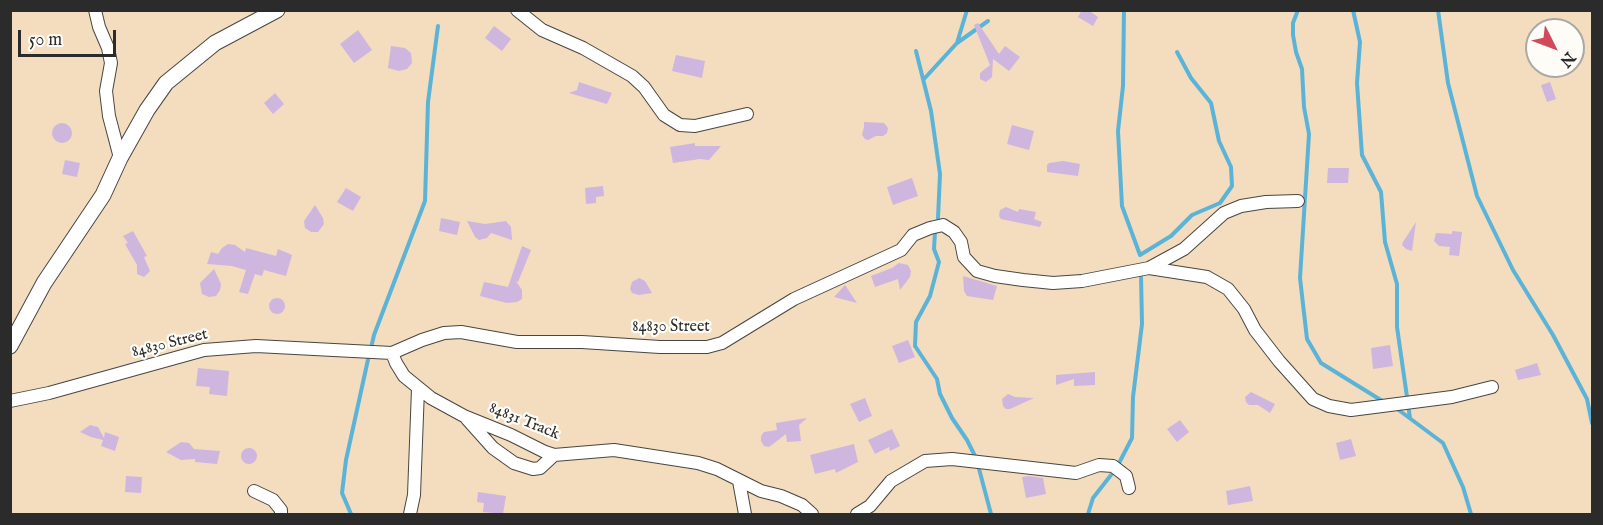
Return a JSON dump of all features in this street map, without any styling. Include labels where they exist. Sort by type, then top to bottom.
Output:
[{"type":"street","points":[[95,10],[111,63],[106,91],[109,116],[120,158]]},
{"type":"street","points":[[10,346],[44,283],[103,195],[120,158],[147,110],[166,83],[215,43],[277,10]]},
{"type":"street","points":[[517,10],[542,30],[583,48],[632,76],[644,87],[664,115],[680,125],[695,126],[747,114]]},
{"type":"street","name":"84830 Street","points":[[10,401],[50,393],[204,350],[256,346],[392,353],[444,333],[461,332],[517,342],[707,347],[722,343],[794,299],[901,250],[913,235],[943,225],[954,232],[961,243],[964,257],[977,270],[995,276],[1063,283],[1092,280],[1149,268],[1184,249],[1224,213],[1249,205],[1298,201]]},
{"type":"street","points":[[1149,268],[1207,277],[1228,288],[1244,309],[1255,330],[1279,361],[1313,399],[1329,406],[1351,410],[1452,397],[1492,387]]},
{"type":"street","name":"84831 Track","points":[[392,353],[404,376],[431,398],[464,416],[554,455],[614,450],[698,463],[802,505],[812,514]]},
{"type":"street","points":[[410,514],[414,495],[418,389]]},
{"type":"street","points":[[464,416],[494,448],[514,463],[533,469],[540,468],[554,455]]},
{"type":"street","points":[[857,514],[870,506],[891,481],[925,461],[952,459],[1076,473],[1099,465],[1113,465],[1126,476],[1129,488]]},
{"type":"street","points":[[739,481],[745,514]]},
{"type":"street","points":[[254,491],[273,500],[281,510],[281,514]]},
{"type":"building","points":[[1082,10],[1088,10],[1098,17],[1093,26],[1078,17]]},
{"type":"building","points":[[978,23],[999,54],[1005,46],[1020,57],[1009,71],[993,59],[992,77],[986,82],[980,79],[980,73],[990,65],[974,25]]},
{"type":"building","points":[[494,26],[511,39],[502,51],[485,38]]},
{"type":"building","points":[[358,30],[372,50],[354,63],[340,44]]},
{"type":"building","points":[[391,46],[405,48],[411,53],[412,63],[407,69],[399,71],[388,68]]},
{"type":"building","points":[[676,55],[705,61],[702,78],[672,71]]},
{"type":"building","points":[[579,82],[612,93],[607,104],[569,93],[577,90]]},
{"type":"building","points":[[1550,82],[1556,99],[1547,102],[1541,85]]},
{"type":"building","points":[[275,93],[284,104],[273,114],[264,103]]},
{"type":"building","points":[[864,122],[884,123],[888,128],[887,133],[883,136],[865,139],[862,135]]},
{"type":"building","points":[[62,123],[69,126],[72,133],[69,140],[62,143],[55,140],[52,133],[55,126]]},
{"type":"building","points":[[1012,125],[1034,131],[1029,150],[1007,144]]},
{"type":"building","points":[[695,143],[695,146],[721,146],[709,160],[673,163],[670,147]]},
{"type":"building","points":[[65,160],[80,163],[77,177],[62,174]]},
{"type":"building","points":[[1063,161],[1080,164],[1078,176],[1047,172],[1049,163]]},
{"type":"building","points":[[1328,168],[1349,168],[1348,183],[1327,183]]},
{"type":"building","points":[[912,178],[918,196],[893,205],[887,187]]},
{"type":"building","points":[[603,186],[604,196],[596,197],[596,203],[586,204],[585,188]]},
{"type":"building","points":[[346,188],[361,197],[353,211],[337,202]]},
{"type":"building","points":[[315,205],[324,224],[318,232],[311,232],[305,228],[304,221]]},
{"type":"building","points":[[1006,207],[1018,212],[1019,209],[1036,212],[1034,219],[1042,222],[1040,227],[1001,219],[1000,210]]},
{"type":"building","points":[[441,218],[460,222],[457,235],[439,231]]},
{"type":"building","points":[[467,221],[485,224],[506,221],[511,227],[512,240],[491,233],[487,238],[479,240]]},
{"type":"building","points":[[1416,222],[1412,251],[1402,245]]},
{"type":"building","points":[[133,231],[147,256],[144,257],[150,271],[144,277],[137,274],[137,265],[123,236]]},
{"type":"building","points":[[1452,231],[1462,232],[1459,256],[1449,255],[1450,247],[1439,246],[1434,241],[1436,233],[1452,234]]},
{"type":"building","points":[[228,244],[235,245],[245,252],[246,248],[276,256],[278,249],[292,255],[286,276],[264,270],[262,276],[255,274],[248,294],[239,292],[246,270],[232,266],[207,264],[211,252],[218,254]]},
{"type":"building","points":[[522,246],[531,250],[518,282],[516,281],[522,290],[522,299],[507,303],[480,296],[484,282],[508,287]]},
{"type":"building","points":[[899,263],[908,265],[911,271],[910,277],[900,290],[898,279],[875,287],[871,276]]},
{"type":"building","points":[[214,269],[221,284],[220,290],[216,296],[209,297],[202,294],[200,283]]},
{"type":"building","points":[[963,276],[997,286],[993,300],[967,296],[964,291]]},
{"type":"building","points":[[639,278],[645,281],[652,293],[639,295],[632,293],[630,289],[632,282]]},
{"type":"building","points":[[845,285],[857,303],[834,297]]},
{"type":"building","points":[[274,298],[280,298],[285,306],[283,312],[274,314],[269,309],[269,303]]},
{"type":"building","points":[[908,340],[915,357],[899,363],[892,346]]},
{"type":"building","points":[[1390,345],[1393,366],[1373,369],[1371,348]]},
{"type":"building","points":[[1537,363],[1541,375],[1518,380],[1515,370]]},
{"type":"building","points":[[198,368],[229,371],[227,396],[209,394],[210,387],[196,386]]},
{"type":"building","points":[[1095,372],[1095,385],[1074,386],[1074,379],[1056,385],[1056,375]]},
{"type":"building","points":[[1251,392],[1275,404],[1270,413],[1258,405],[1249,405],[1246,402],[1245,397]]},
{"type":"building","points":[[1008,394],[1015,397],[1034,398],[1006,409],[1002,399]]},
{"type":"building","points":[[865,398],[872,416],[859,422],[850,404]]},
{"type":"building","points":[[807,418],[799,425],[801,441],[787,442],[786,434],[769,447],[764,446],[761,441],[764,432],[777,430],[776,423]]},
{"type":"building","points":[[1180,420],[1189,432],[1177,442],[1167,429]]},
{"type":"building","points":[[90,425],[98,427],[104,438],[105,432],[119,437],[115,451],[101,446],[103,440],[80,432]]},
{"type":"building","points":[[892,429],[900,446],[890,451],[889,447],[875,454],[868,440]]},
{"type":"building","points":[[1351,439],[1356,456],[1340,460],[1336,443]]},
{"type":"building","points":[[181,442],[189,443],[194,449],[220,451],[217,464],[195,462],[195,459],[181,460],[166,452]]},
{"type":"building","points":[[854,444],[858,462],[836,473],[835,469],[815,474],[810,455]]},
{"type":"building","points":[[246,448],[252,448],[257,456],[255,462],[246,464],[241,459],[241,453]]},
{"type":"building","points":[[126,476],[142,477],[141,493],[125,492]]},
{"type":"building","points":[[1022,477],[1043,478],[1046,494],[1026,498]]},
{"type":"building","points":[[1250,486],[1253,501],[1228,505],[1226,491]]},
{"type":"building","points":[[478,492],[506,496],[503,514],[483,512],[484,503],[477,502]]},
{"type":"waterway","points":[[924,79],[957,43],[967,10]]},
{"type":"waterway","points":[[1124,10],[1123,86],[1118,131],[1122,206],[1140,255],[1171,236],[1192,215],[1220,203],[1232,186],[1231,167],[1219,141],[1211,103],[1191,78],[1177,52]]},
{"type":"waterway","points":[[1298,10],[1293,23],[1293,35],[1302,69],[1304,107],[1309,134],[1300,278],[1307,339],[1321,363],[1384,402]]},
{"type":"waterway","points":[[1353,10],[1360,42],[1357,83],[1362,155],[1381,192],[1385,242],[1397,284],[1397,327],[1410,418]]},
{"type":"waterway","points":[[1438,10],[1448,83],[1477,196],[1513,270],[1553,335],[1587,399],[1592,423]]},
{"type":"waterway","points":[[957,43],[988,21]]},
{"type":"waterway","points":[[371,348],[425,201],[428,102],[438,26]]},
{"type":"waterway","points":[[916,51],[931,111],[940,174],[938,218]]},
{"type":"waterway","points":[[935,232],[934,249],[939,262],[930,296],[916,322],[915,346],[937,379],[940,394],[976,458]]},
{"type":"waterway","points":[[1118,465],[1132,438],[1133,397],[1142,324],[1141,275]]},
{"type":"waterway","points":[[351,514],[342,493],[346,460],[369,355]]},
{"type":"waterway","points":[[1396,408],[1443,443],[1463,487],[1471,514]]},
{"type":"waterway","points":[[978,465],[991,514]]},
{"type":"waterway","points":[[1088,514],[1093,498],[1111,475]]}]
